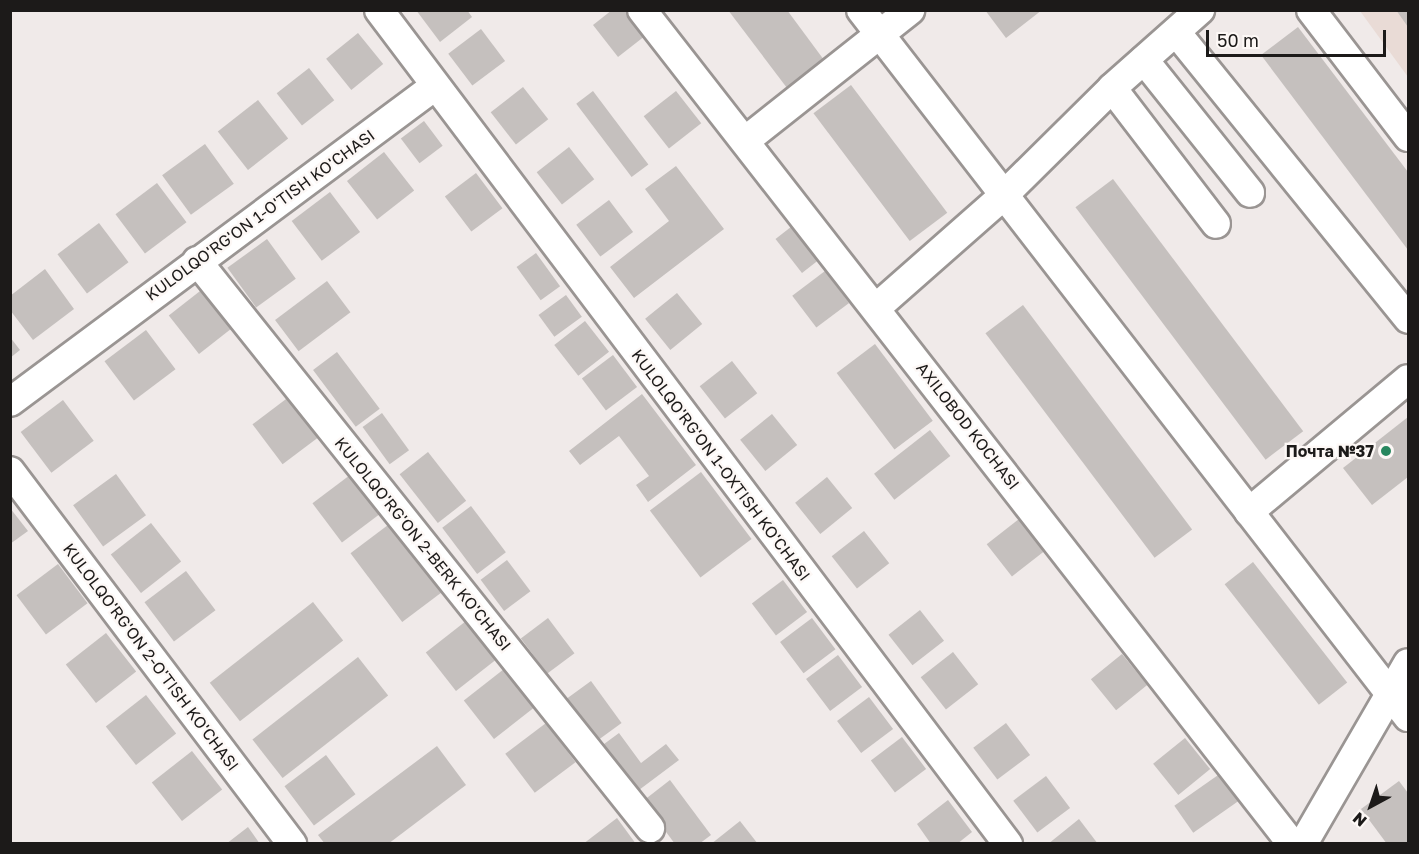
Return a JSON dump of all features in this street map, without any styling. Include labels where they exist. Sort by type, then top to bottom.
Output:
[{"type":"street","points":[[380,10],[435,86]]},
{"type":"street","name":"AXILOBOD KOCHASI","points":[[642,10],[1292,843]]},
{"type":"street","points":[[861,10],[1408,717]]},
{"type":"street","points":[[745,141],[910,10]]},
{"type":"street","points":[[876,308],[1004,195],[1112,88],[1200,10]]},
{"type":"street","points":[[1311,10],[1408,137]]},
{"type":"street","points":[[1176,32],[1408,319]]},
{"type":"street","points":[[1144,60],[1250,193]]},
{"type":"street","name":"KULOLQO'RG'ON 1-O'TISH KO'CHASI","points":[[10,402],[435,86]]},
{"type":"street","name":"KULOLQO'RG'ON 1-OXTISH KO'CHASI","points":[[435,86],[1008,843]]},
{"type":"street","points":[[1112,88],[1216,225]]},
{"type":"street","name":"KULOLQO'RG'ON 2-BERK KO'CHASI","points":[[197,261],[650,828]]},
{"type":"street","points":[[1249,512],[1408,379]]},
{"type":"street","name":"KULOLQO'RG'ON 2-O'TISH KO'CHASI","points":[[10,471],[292,843]]},
{"type":"street","points":[[1303,843],[1408,663]]},
{"type":"shaded area","points":[[1360,11],[1408,11],[1408,77]]},
{"type":"building","points":[[416,10],[467,10],[472,17],[440,42]]},
{"type":"building","points":[[612,10],[634,10],[650,32],[618,57],[593,25]]},
{"type":"building","points":[[728,10],[787,10],[824,60],[787,88]]},
{"type":"building","points":[[985,10],[1042,10],[1006,38]]},
{"type":"building","points":[[1396,10],[1408,10],[1408,27]]},
{"type":"building","points":[[1298,27],[1408,172],[1408,250],[1261,55]]},
{"type":"building","points":[[481,29],[505,61],[472,86],[448,54]]},
{"type":"building","points":[[358,33],[383,64],[351,90],[326,59]]},
{"type":"building","points":[[309,68],[334,100],[302,126],[277,93]]},
{"type":"building","points":[[851,85],[947,213],[910,241],[813,113]]},
{"type":"building","points":[[523,87],[548,119],[516,145],[491,112]]},
{"type":"building","points":[[593,91],[648,164],[632,177],[576,104]]},
{"type":"building","points":[[676,91],[701,123],[669,149],[644,116]]},
{"type":"building","points":[[258,100],[288,139],[248,170],[218,131]]},
{"type":"building","points":[[424,121],[443,146],[419,163],[401,138]]},
{"type":"building","points":[[205,144],[234,184],[191,215],[162,175]]},
{"type":"building","points":[[569,147],[594,179],[562,205],[537,172]]},
{"type":"building","points":[[384,152],[414,191],[377,220],[347,181]]},
{"type":"building","points":[[676,166],[724,229],[634,298],[610,267],[669,221],[645,189]]},
{"type":"building","points":[[476,173],[502,208],[471,232],[445,196]]},
{"type":"building","points":[[1113,179],[1303,431],[1266,460],[1075,207]]},
{"type":"building","points":[[157,183],[186,222],[145,253],[115,214]]},
{"type":"building","points":[[330,192],[360,232],[322,261],[292,221]]},
{"type":"building","points":[[609,200],[633,232],[600,257],[576,225]]},
{"type":"building","points":[[99,223],[128,262],[87,293],[57,254]]},
{"type":"building","points":[[796,223],[822,257],[802,273],[776,239]]},
{"type":"building","points":[[267,239],[296,279],[256,307],[227,268]]},
{"type":"building","points":[[536,253],[560,286],[541,300],[517,267]]},
{"type":"building","points":[[45,269],[74,309],[33,340],[10,310],[10,296]]},
{"type":"building","points":[[825,271],[849,303],[816,328],[792,296]]},
{"type":"building","points":[[327,281],[350,312],[299,351],[275,320]]},
{"type":"building","points":[[209,284],[239,323],[199,354],[169,315]]},
{"type":"building","points":[[677,293],[702,324],[670,350],[645,319]]},
{"type":"building","points":[[566,295],[582,317],[554,337],[538,315]]},
{"type":"building","points":[[1023,305],[1192,529],[1155,558],[985,333]]},
{"type":"building","points":[[585,321],[609,352],[578,376],[554,345]]},
{"type":"building","points":[[146,330],[175,369],[134,400],[104,361]]},
{"type":"building","points":[[10,337],[20,350],[10,358]]},
{"type":"building","points":[[875,344],[933,421],[894,450],[837,373]]},
{"type":"building","points":[[337,352],[380,409],[356,427],[313,370]]},
{"type":"building","points":[[613,355],[637,387],[606,410],[582,378]]},
{"type":"building","points":[[732,361],[757,393],[725,419],[700,386]]},
{"type":"building","points":[[294,393],[324,433],[283,464],[252,424]]},
{"type":"building","points":[[642,394],[696,465],[648,502],[636,485],[649,476],[619,436],[580,465],[569,451]]},
{"type":"building","points":[[63,400],[94,441],[51,473],[21,432]]},
{"type":"building","points":[[382,413],[409,450],[390,464],[363,427]]},
{"type":"building","points":[[772,414],[797,445],[765,471],[740,440]]},
{"type":"building","points":[[1408,417],[1408,477],[1372,505],[1343,468]]},
{"type":"building","points":[[930,430],[950,456],[894,500],[874,474]]},
{"type":"building","points":[[428,452],[466,501],[438,523],[400,474]]},
{"type":"building","points":[[354,472],[383,511],[342,542],[312,503]]},
{"type":"building","points":[[701,472],[752,539],[700,578],[650,511]]},
{"type":"building","points":[[116,474],[146,515],[103,546],[73,505]]},
{"type":"building","points":[[827,477],[852,508],[820,534],[795,503]]},
{"type":"building","points":[[471,506],[506,552],[477,574],[442,528]]},
{"type":"building","points":[[10,508],[28,531],[10,544]]},
{"type":"building","points":[[1019,519],[1044,551],[1012,577],[987,544]]},
{"type":"building","points":[[392,522],[444,591],[402,622],[350,553]]},
{"type":"building","points":[[151,523],[181,562],[141,593],[111,554]]},
{"type":"building","points":[[864,531],[889,563],[857,589],[832,556]]},
{"type":"building","points":[[507,560],[530,591],[504,611],[481,580]]},
{"type":"building","points":[[1253,562],[1347,683],[1319,705],[1225,584]]},
{"type":"building","points":[[58,564],[87,603],[46,634],[16,595]]},
{"type":"building","points":[[186,571],[215,610],[174,641],[144,602]]},
{"type":"building","points":[[783,580],[807,612],[776,635],[752,603]]},
{"type":"building","points":[[313,602],[343,641],[240,721],[210,683]]},
{"type":"building","points":[[920,610],[944,641],[912,665],[888,635]]},
{"type":"building","points":[[548,618],[574,653],[547,674],[521,638]]},
{"type":"building","points":[[812,618],[835,649],[804,673],[780,642]]},
{"type":"building","points":[[466,621],[496,660],[456,691],[426,652]]},
{"type":"building","points":[[106,633],[136,672],[96,703],[66,664]]},
{"type":"building","points":[[953,652],[978,684],[946,710],[921,677]]},
{"type":"building","points":[[1122,654],[1147,685],[1116,710],[1091,679]]},
{"type":"building","points":[[838,655],[862,687],[830,711],[806,679]]},
{"type":"building","points":[[358,657],[388,696],[283,778],[252,739]]},
{"type":"building","points":[[504,669],[534,708],[494,739],[464,700]]},
{"type":"building","points":[[591,681],[622,723],[596,741],[566,699]]},
{"type":"building","points":[[146,695],[176,734],[136,765],[106,726]]},
{"type":"building","points":[[869,697],[893,729],[861,753],[837,721]]},
{"type":"building","points":[[546,723],[575,762],[535,793],[505,754]]},
{"type":"building","points":[[1006,723],[1030,755],[997,780],[973,748]]},
{"type":"building","points":[[619,733],[641,763],[666,744],[679,760],[635,793],[600,747]]},
{"type":"building","points":[[902,737],[926,769],[895,792],[871,760]]},
{"type":"building","points":[[1185,738],[1210,769],[1178,795],[1153,764]]},
{"type":"building","points":[[437,746],[466,785],[388,844],[325,844],[318,835]]},
{"type":"building","points":[[192,751],[222,790],[182,821],[152,782]]},
{"type":"building","points":[[326,755],[355,794],[314,825],[284,786]]},
{"type":"building","points":[[1221,773],[1240,800],[1193,833],[1174,806]]},
{"type":"building","points":[[1046,776],[1070,808],[1037,833],[1013,801]]},
{"type":"building","points":[[670,780],[711,835],[699,844],[675,844],[643,801]]},
{"type":"building","points":[[1399,781],[1408,793],[1408,844],[1387,844],[1361,809]]},
{"type":"building","points":[[948,800],[972,832],[957,844],[931,844],[917,824]]},
{"type":"building","points":[[617,818],[636,844],[583,844]]},
{"type":"building","points":[[1079,819],[1098,844],[1048,844]]},
{"type":"building","points":[[740,821],[758,844],[711,844]]},
{"type":"building","points":[[248,827],[260,844],[226,844]]},
{"type":"place","name":"Почта №37","points":[[1386,451]]}]
